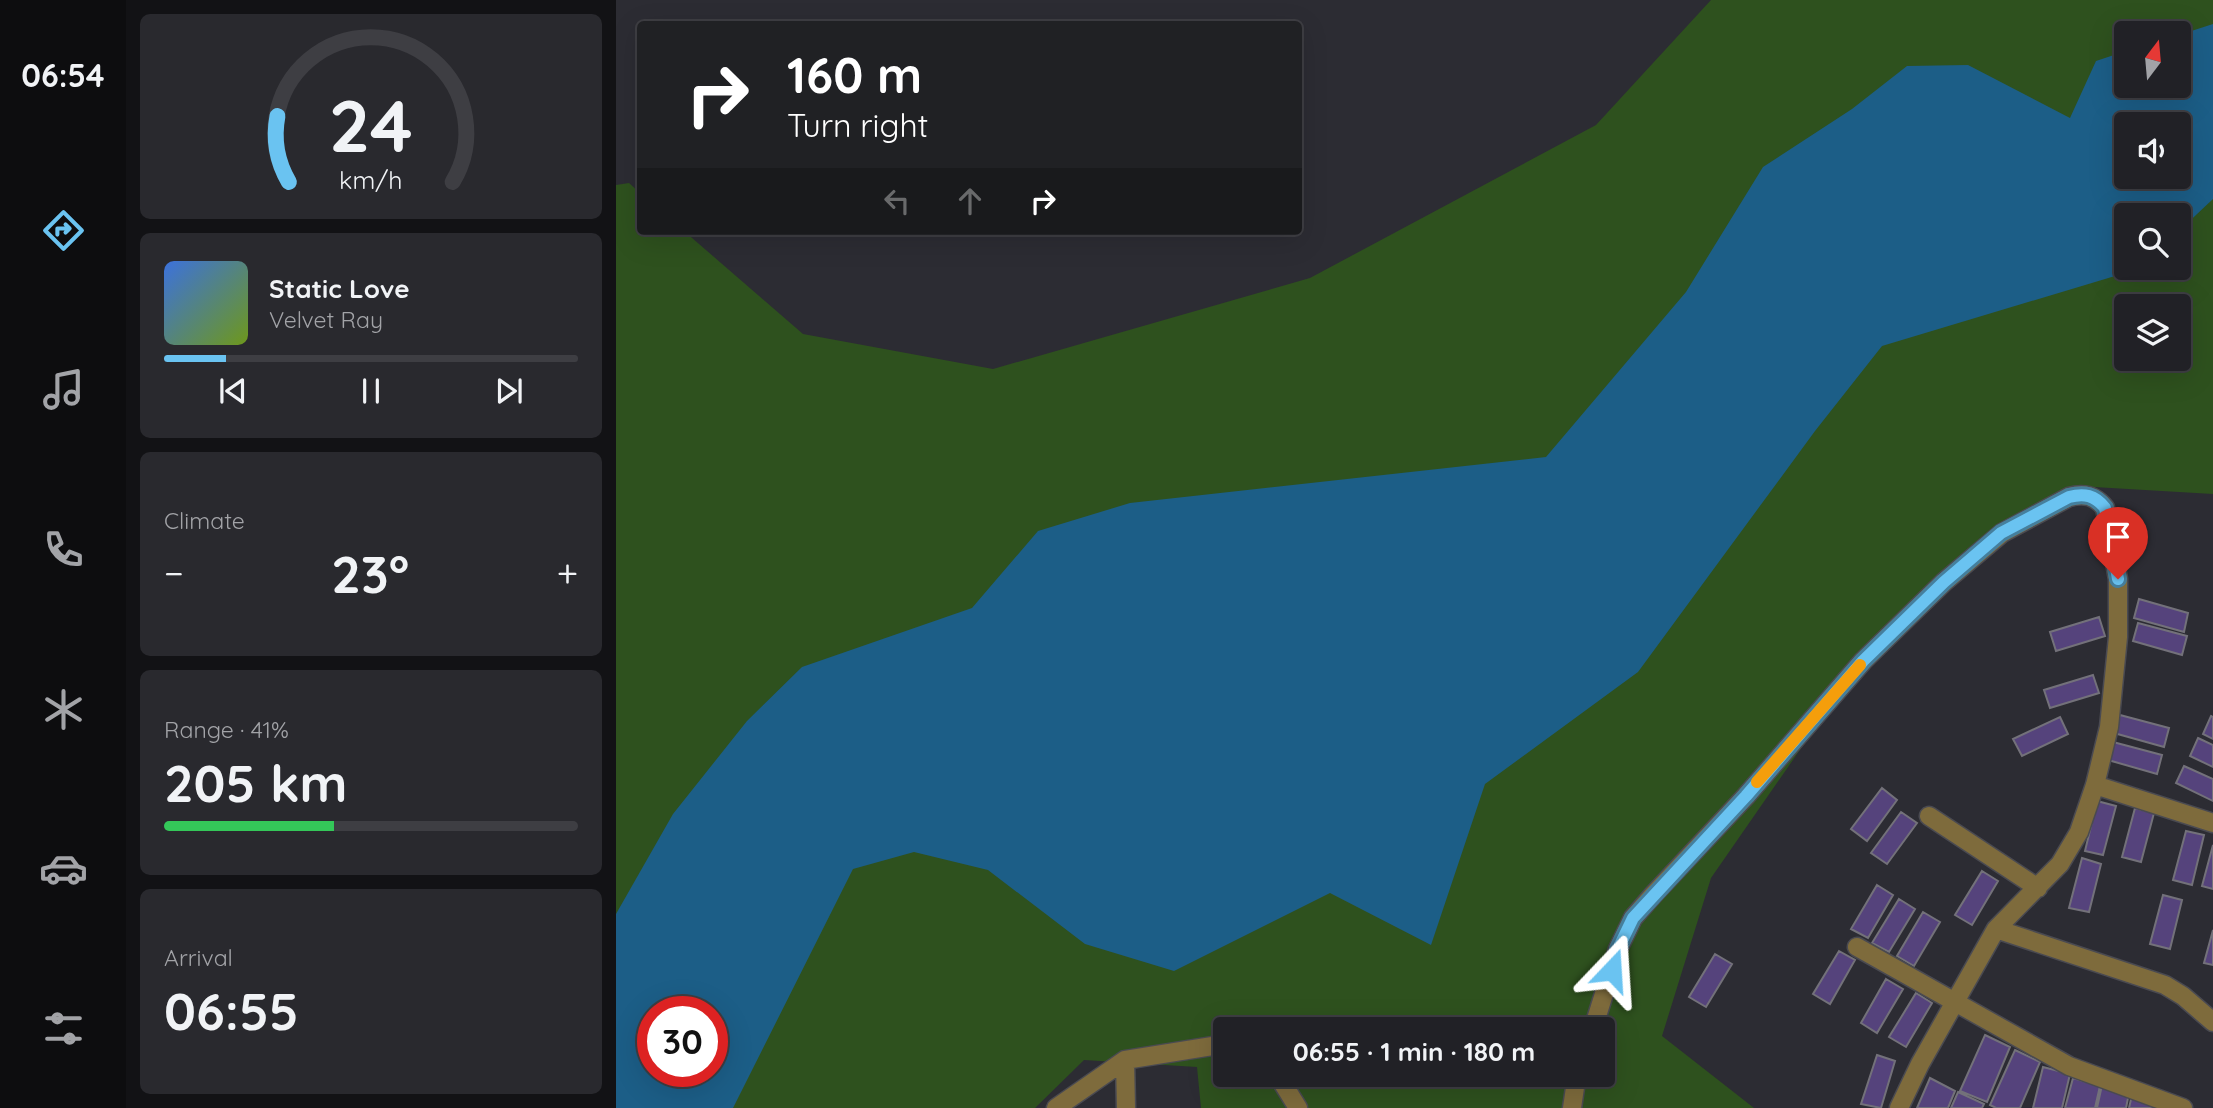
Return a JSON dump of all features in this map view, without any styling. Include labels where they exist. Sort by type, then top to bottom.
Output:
[{"type":"street","points":[[1597,1017],[1618,949],[1633,918],[1746,796],[1863,661],[1944,582],[2001,533],[2069,497],[2079,494],[2099,499],[2105,508],[2118,579],[2118,637],[2109,727],[2095,785],[2079,832],[2060,864],[1996,929],[1920,1063],[1899,1108]]},
{"type":"street","points":[[2095,785],[2213,823]]},
{"type":"street","points":[[1929,816],[2038,888]]},
{"type":"street","points":[[1996,929],[2165,985],[2183,996],[2213,1022]]},
{"type":"street","points":[[1857,947],[2069,1066],[2183,1108]]},
{"type":"street","points":[[1056,1108],[1125,1060],[1213,1046]]},
{"type":"street","points":[[1125,1060],[1126,1108]]},
{"type":"street","points":[[1285,1087],[1298,1108]]},
{"type":"street","points":[[1572,1108],[1575,1087]]},
{"type":"green space","points":[[1711,0],[2213,0],[2213,494],[2077,486],[1879,636],[1711,878],[1662,1036],[1754,1108],[1201,1108],[1197,1067],[1084,1060],[1035,1108],[616,1108],[616,185],[629,183],[637,190],[637,235],[689,235],[803,334],[993,369],[1310,278],[1596,125]]},
{"type":"water","points":[[2213,24],[2213,199],[2191,220],[2191,203],[2114,203],[2114,276],[1882,346],[1815,431],[1638,672],[1485,784],[1431,945],[1330,893],[1174,971],[1085,944],[988,870],[914,852],[853,869],[733,1108],[616,1108],[616,914],[673,814],[747,721],[802,667],[972,608],[1038,531],[1130,503],[1546,457],[1686,292],[1763,167],[1852,109],[1907,66],[1968,65],[2070,118],[2096,61],[2114,55],[2114,98],[2191,98],[2191,31]]},
{"type":"building","points":[[2139,599],[2188,613],[2184,632],[2134,618]]},
{"type":"building","points":[[2099,617],[2105,636],[2056,651],[2050,632]]},
{"type":"building","points":[[2138,623],[2187,636],[2182,655],[2133,641]]},
{"type":"building","points":[[2093,675],[2099,693],[2050,708],[2044,690]]},
{"type":"building","points":[[2120,715],[2169,728],[2164,747],[2114,733]]},
{"type":"building","points":[[2211,716],[2213,717],[2213,739],[2203,734]]},
{"type":"building","points":[[2060,717],[2068,734],[2022,756],[2013,739]]},
{"type":"building","points":[[2198,738],[2213,745],[2213,767],[2190,756]]},
{"type":"building","points":[[2113,742],[2162,755],[2157,774],[2108,760]]},
{"type":"building","points":[[2184,766],[2213,779],[2213,801],[2176,783]]},
{"type":"building","points":[[1882,788],[1897,800],[1867,841],[1851,829]]},
{"type":"building","points":[[2097,801],[2116,806],[2103,855],[2085,851]]},
{"type":"building","points":[[2135,808],[2154,813],[2141,862],[2122,857]]},
{"type":"building","points":[[1901,812],[1917,823],[1887,864],[1871,853]]},
{"type":"building","points":[[2186,831],[2204,835],[2192,885],[2173,880]]},
{"type":"building","points":[[2213,845],[2213,889],[2202,886]]},
{"type":"building","points":[[2082,858],[2101,864],[2089,912],[2069,908]]},
{"type":"building","points":[[1982,871],[1998,881],[1972,925],[1955,915]]},
{"type":"building","points":[[1877,885],[1893,895],[1868,938],[1851,929]]},
{"type":"building","points":[[2163,895],[2182,900],[2170,949],[2150,944]]},
{"type":"building","points":[[1899,899],[1915,909],[1889,952],[1872,943]]},
{"type":"building","points":[[1923,912],[1940,922],[1914,966],[1897,956]]},
{"type":"building","points":[[2213,930],[2213,965],[2204,963]]},
{"type":"building","points":[[1839,951],[1855,960],[1830,1004],[1813,994]]},
{"type":"building","points":[[1715,954],[1732,964],[1706,1007],[1689,997]]},
{"type":"building","points":[[1886,979],[1903,989],[1877,1033],[1861,1023]]},
{"type":"building","points":[[1916,993],[1932,1003],[1906,1047],[1889,1037]]},
{"type":"building","points":[[1985,1035],[2010,1047],[1987,1102],[1960,1091]]},
{"type":"building","points":[[2015,1050],[2040,1062],[2020,1108],[1996,1108],[1990,1105]]},
{"type":"building","points":[[1877,1055],[1895,1061],[1881,1108],[1861,1104]]},
{"type":"building","points":[[2043,1067],[2070,1074],[2062,1108],[2033,1108]]},
{"type":"building","points":[[1930,1078],[1955,1091],[1948,1108],[1917,1108]]},
{"type":"building","points":[[2073,1078],[2100,1086],[2095,1108],[2065,1108]]},
{"type":"building","points":[[2102,1085],[2129,1093],[2126,1108],[2097,1108]]},
{"type":"building","points":[[1958,1092],[1984,1104],[1982,1108],[1951,1108]]},
{"type":"building","points":[[2132,1095],[2158,1108],[2129,1108]]},
{"type":"slow traffic","points":[[1757,782],[1860,665]]},
{"type":"route","points":[[1612,970],[1618,949],[1633,918],[1653,895],[1746,796],[1863,661],[1944,582],[2001,533],[2069,497],[2079,494],[2099,499],[2105,508],[2118,579]]}]
